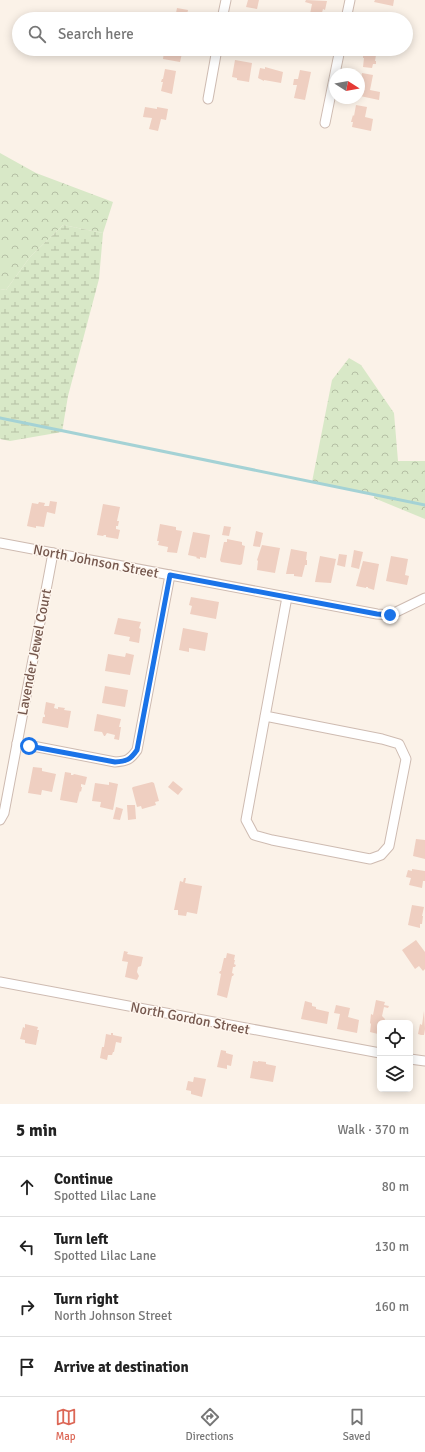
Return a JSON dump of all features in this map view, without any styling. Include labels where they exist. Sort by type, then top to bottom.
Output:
[{"type":"street","points":[[223,12],[226,0]]},
{"type":"street","points":[[347,12],[350,0]]},
{"type":"street","points":[[208,99],[216,56]]},
{"type":"street","points":[[325,123],[339,56]]},
{"type":"street","name":"North Johnson Street","points":[[0,543],[377,614],[390,615],[425,598]]},
{"type":"street","name":"Lavender Jewel Court","points":[[0,820],[4,813],[53,553]]},
{"type":"street","points":[[17,743],[115,762],[126,761],[132,757],[137,750],[170,575]]},
{"type":"street","points":[[265,716],[382,739],[399,744],[406,759],[389,846],[381,855],[370,859],[272,840],[254,835],[246,820],[265,716],[287,597]]},
{"type":"street","name":"North Gordon Street","points":[[0,982],[377,1052]]},
{"type":"street","points":[[413,1060],[425,1062]]},
{"type":"green space","points":[[0,153],[36,173],[113,202],[103,233],[63,225],[30,257],[6,290],[0,289]]},
{"type":"green space","points":[[63,225],[103,233],[99,279],[68,396],[62,432],[10,441],[0,439],[0,289],[6,290],[30,257]]},
{"type":"green space","points":[[349,358],[361,365],[394,413],[398,461],[425,461],[425,519],[374,498],[374,494],[312,482],[332,380]]},
{"type":"building","points":[[248,0],[259,0],[257,9],[246,7]]},
{"type":"building","points":[[306,0],[327,1],[325,10],[323,9],[322,12],[310,12],[312,4],[305,2]]},
{"type":"building","points":[[375,0],[394,0],[393,6],[374,2]]},
{"type":"building","points":[[177,8],[188,10],[188,12],[176,12]]},
{"type":"building","points":[[163,56],[181,56],[180,62],[163,59]]},
{"type":"building","points":[[363,56],[376,56],[376,64],[373,64],[372,68],[363,67]]},
{"type":"building","points":[[235,60],[252,63],[249,82],[237,80],[237,78],[232,77]]},
{"type":"building","points":[[265,67],[283,72],[281,83],[264,81],[258,78],[260,68],[265,69]]},
{"type":"building","points":[[165,69],[176,71],[172,94],[161,91],[163,82],[161,82]]},
{"type":"building","points":[[300,70],[311,72],[305,100],[294,98],[297,85],[293,85],[294,79],[298,79]]},
{"type":"building","points":[[365,74],[373,75],[370,90],[380,92],[379,100],[365,97]]},
{"type":"building","points":[[356,105],[367,107],[365,117],[373,119],[371,131],[352,127],[353,122],[351,122]]},
{"type":"building","points":[[145,107],[168,109],[166,120],[161,119],[158,131],[149,129],[152,118],[143,117]]},
{"type":"building","points":[[50,501],[57,502],[55,514],[47,512],[44,527],[36,526],[36,528],[27,526],[32,503],[45,503],[44,506],[49,506]]},
{"type":"building","points":[[103,504],[120,507],[117,521],[119,521],[118,526],[116,526],[116,529],[120,530],[118,539],[106,537],[106,535],[97,535]]},
{"type":"building","points":[[160,524],[176,527],[176,530],[182,531],[177,553],[167,552],[168,547],[158,545],[159,541],[157,541]]},
{"type":"building","points":[[224,526],[231,527],[229,536],[222,535]]},
{"type":"building","points":[[256,531],[263,533],[260,547],[253,546]]},
{"type":"building","points":[[193,532],[210,535],[206,558],[200,557],[200,559],[188,555]]},
{"type":"building","points":[[227,539],[242,542],[242,545],[245,546],[242,564],[221,562],[220,560],[224,542],[227,542]]},
{"type":"building","points":[[262,545],[280,548],[275,573],[257,570],[257,560]]},
{"type":"building","points":[[291,549],[307,552],[307,565],[305,565],[302,577],[294,576],[294,574],[286,574]]},
{"type":"building","points":[[354,550],[363,552],[359,569],[351,567]]},
{"type":"building","points":[[339,554],[347,555],[345,567],[337,565]]},
{"type":"building","points":[[320,556],[336,559],[331,583],[315,582]]},
{"type":"building","points":[[391,556],[408,559],[405,575],[409,576],[407,585],[386,581]]},
{"type":"building","points":[[363,561],[379,564],[374,590],[368,587],[356,586]]},
{"type":"building","points":[[191,597],[219,602],[216,619],[190,614],[192,606],[189,605]]},
{"type":"building","points":[[118,618],[141,622],[139,628],[141,629],[139,643],[129,641],[130,637],[114,634]]},
{"type":"building","points":[[183,628],[208,633],[205,651],[189,648],[189,652],[179,650]]},
{"type":"building","points":[[126,653],[134,655],[130,675],[105,671],[108,654],[125,657]]},
{"type":"building","points":[[105,686],[128,690],[125,707],[102,703]]},
{"type":"building","points":[[46,702],[55,704],[54,708],[65,708],[64,710],[71,711],[68,728],[42,723],[43,717],[45,717]]},
{"type":"building","points":[[97,714],[121,719],[119,727],[121,727],[119,740],[114,739],[115,735],[107,733],[104,736],[102,732],[94,731]]},
{"type":"building","points":[[33,767],[42,768],[42,771],[56,774],[52,792],[42,790],[41,795],[28,793]]},
{"type":"building","points":[[65,772],[71,773],[71,775],[74,774],[87,777],[85,785],[81,784],[81,792],[80,791],[77,803],[60,800]]},
{"type":"building","points":[[173,781],[183,789],[178,795],[168,787]]},
{"type":"building","points":[[109,782],[118,784],[113,810],[100,807],[101,802],[92,801],[95,783],[109,785]]},
{"type":"building","points":[[152,782],[154,783],[159,801],[155,802],[156,805],[142,809],[141,806],[137,807],[132,788]]},
{"type":"building","points":[[127,805],[135,805],[136,819],[128,820]]},
{"type":"building","points":[[116,807],[123,809],[120,820],[113,819]]},
{"type":"building","points":[[416,839],[425,840],[425,859],[413,856]]},
{"type":"building","points":[[412,869],[425,871],[425,881],[423,881],[422,888],[409,885],[411,878],[406,877],[408,870],[412,871]]},
{"type":"building","points":[[184,878],[186,878],[185,883],[202,886],[197,914],[187,912],[186,916],[178,915],[178,910],[174,910],[180,881],[183,882]]},
{"type":"building","points":[[412,905],[424,907],[422,924],[420,924],[420,928],[408,925]]},
{"type":"building","points":[[416,940],[425,952],[425,969],[423,971],[419,966],[415,969],[402,950]]},
{"type":"building","points":[[124,951],[128,952],[127,954],[143,957],[141,966],[138,967],[137,972],[139,976],[137,980],[125,977],[128,962],[122,961]]},
{"type":"building","points":[[227,953],[235,955],[234,964],[236,965],[233,967],[232,973],[234,974],[232,976],[227,998],[217,995],[221,974],[219,973]]},
{"type":"building","points":[[376,1000],[385,1002],[384,1005],[389,1006],[388,1008],[384,1007],[382,1016],[385,1020],[377,1020],[377,1034],[370,1032],[371,1014],[373,1015]]},
{"type":"building","points":[[305,1001],[312,1003],[312,1006],[316,1007],[316,1009],[329,1012],[327,1024],[301,1019]]},
{"type":"building","points":[[336,1005],[350,1008],[348,1017],[359,1020],[357,1033],[337,1029],[340,1014],[334,1013]]},
{"type":"building","points":[[424,1011],[425,1029],[424,1035],[421,1035],[418,1034],[420,1024],[422,1025]]},
{"type":"building","points":[[25,1024],[38,1027],[37,1030],[39,1030],[36,1045],[25,1043],[25,1040],[20,1039],[23,1027],[25,1028]]},
{"type":"building","points":[[111,1033],[122,1037],[121,1043],[116,1042],[114,1052],[112,1055],[108,1055],[107,1060],[100,1058],[102,1047],[104,1047],[106,1034],[111,1035]]},
{"type":"building","points":[[221,1050],[233,1055],[231,1066],[227,1065],[227,1069],[217,1067]]},
{"type":"building","points":[[253,1061],[266,1062],[266,1064],[276,1066],[273,1082],[250,1078]]},
{"type":"building","points":[[194,1077],[206,1079],[202,1097],[191,1094],[191,1091],[186,1090],[188,1081],[193,1082]]},
{"type":"waterway","points":[[0,418],[425,505]]},
{"type":"route","points":[[29,746],[115,762],[126,761],[132,757],[137,750],[170,575],[377,614],[390,615]]}]
